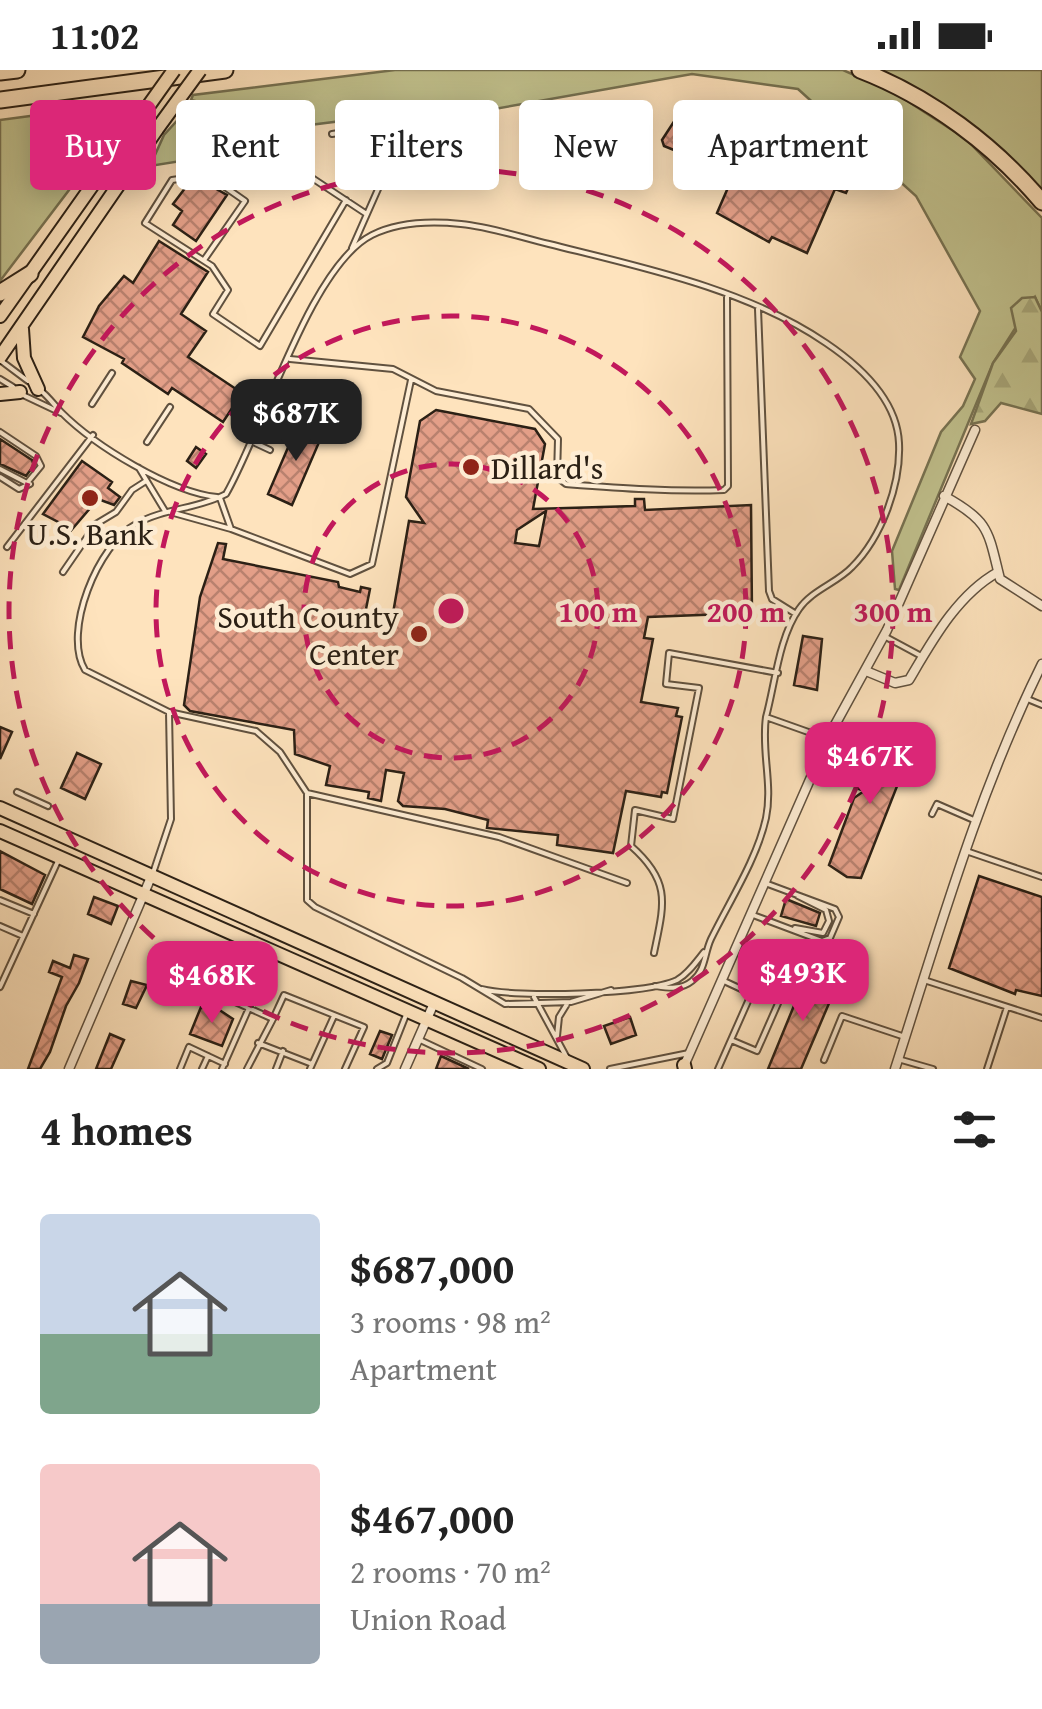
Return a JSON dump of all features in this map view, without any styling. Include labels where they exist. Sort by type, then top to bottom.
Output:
[{"type":"highway","points":[[0,72],[17,70]]},
{"type":"highway","points":[[4,100],[225,70]]},
{"type":"highway","points":[[860,70],[920,99],[963,128],[1003,160],[1042,202]]},
{"type":"highway","points":[[0,293],[30,274]]},
{"type":"main road","points":[[0,316],[174,70]]},
{"type":"main road","points":[[0,359],[200,70]]},
{"type":"main road","points":[[22,327],[24,358],[38,388]]},
{"type":"main road","points":[[0,394],[20,392]]},
{"type":"main road","points":[[0,808],[583,1069]]},
{"type":"main road","points":[[0,831],[408,1010],[509,1063],[539,1069]]},
{"type":"street","points":[[685,1064],[828,739],[884,636],[975,430]]},
{"type":"street","points":[[944,496],[976,514],[988,530],[998,572],[1007,587],[1042,606]]},
{"type":"street","points":[[866,670],[903,684],[969,594],[998,572]]},
{"type":"street","points":[[894,1069],[976,821],[1042,664]]},
{"type":"street","points":[[68,1069],[151,877]]},
{"type":"street","points":[[405,1069],[434,1003]]},
{"type":"lane","points":[[332,134],[392,125],[405,128],[352,248],[325,284],[235,478],[220,498],[166,511],[127,529],[93,576],[82,606],[78,651],[85,670],[170,712],[256,731],[280,752],[307,793],[307,900],[505,1004],[572,1002],[611,990]]},
{"type":"lane","points":[[176,179],[145,223],[203,261],[228,290],[213,314],[260,346],[346,200]]},
{"type":"lane","points":[[315,180],[365,214]]},
{"type":"lane","points":[[203,261],[245,201],[229,190]]},
{"type":"lane","points":[[352,248],[374,234],[410,224],[463,224],[621,262],[728,296],[826,343],[875,386],[894,413],[899,440],[886,511],[868,547],[853,566],[810,597],[796,614],[766,717],[762,745],[768,788],[766,820],[708,949],[702,971],[690,984],[673,989],[655,986]]},
{"type":"lane","points":[[290,359],[393,369],[436,391],[537,414],[558,439],[557,477],[566,484],[644,486],[663,492],[724,490],[728,486],[728,296]]},
{"type":"lane","points":[[758,309],[769,591],[772,599],[796,614]]},
{"type":"lane","points":[[0,359],[38,388],[62,413],[138,466],[193,494],[220,498]]},
{"type":"lane","points":[[92,404],[112,374]]},
{"type":"lane","points":[[0,379],[41,407],[62,413]]},
{"type":"lane","points":[[138,466],[166,511],[231,529],[350,574],[372,564],[411,380]]},
{"type":"lane","points":[[147,442],[170,407]]},
{"type":"lane","points":[[0,432],[41,461],[33,480],[19,489],[0,477]]},
{"type":"lane","points":[[7,546],[93,435]]},
{"type":"lane","points":[[251,441],[270,450]]},
{"type":"lane","points":[[0,469],[22,483],[33,480]]},
{"type":"lane","points":[[63,572],[96,524],[116,512],[132,490],[146,481]]},
{"type":"lane","points":[[220,498],[231,529]]},
{"type":"lane","points":[[884,636],[923,656]]},
{"type":"lane","points":[[654,953],[663,904],[661,880],[651,863],[631,846],[635,810],[673,819],[699,688],[666,684],[670,653],[778,673]]},
{"type":"lane","points":[[1025,698],[1042,704]]},
{"type":"lane","points":[[151,877],[171,820],[170,712]]},
{"type":"lane","points":[[766,717],[828,739]]},
{"type":"lane","points":[[17,792],[48,806]]},
{"type":"lane","points":[[307,793],[499,836],[628,883]]},
{"type":"lane","points":[[932,814],[937,804],[976,821]]},
{"type":"lane","points":[[966,851],[1042,877]]},
{"type":"lane","points":[[0,987],[3,972],[60,857]]},
{"type":"lane","points":[[752,914],[827,940],[839,917],[836,909],[765,883]]},
{"type":"lane","points":[[785,927],[818,933],[828,927],[826,910],[796,894]]},
{"type":"lane","points":[[0,900],[34,914]]},
{"type":"lane","points":[[0,926],[23,936]]},
{"type":"lane","points":[[479,988],[532,995],[655,986],[678,979],[708,949]]},
{"type":"lane","points":[[229,998],[240,974],[194,952],[182,978],[273,1019]]},
{"type":"lane","points":[[180,1069],[189,1046],[224,1066],[274,952]]},
{"type":"lane","points":[[718,1069],[731,1040],[752,994],[769,960],[790,966],[792,974],[757,1051],[731,1040]]},
{"type":"lane","points":[[722,980],[752,994]]},
{"type":"lane","points":[[924,980],[1042,1018]]},
{"type":"lane","points":[[532,995],[541,1004],[569,1063]]},
{"type":"lane","points":[[247,1069],[284,996],[364,1027],[345,1069]]},
{"type":"lane","points":[[557,1036],[559,1017],[572,1002]]},
{"type":"lane","points":[[987,1069],[1008,1007]]},
{"type":"lane","points":[[377,1069],[387,1063],[408,1010]]},
{"type":"lane","points":[[258,1042],[311,1066],[334,1016]]},
{"type":"lane","points":[[824,1060],[842,1016],[905,1037]]},
{"type":"lane","points":[[418,1039],[482,1069]]},
{"type":"lane","points":[[276,1069],[283,1051]]},
{"type":"lane","points":[[202,1069],[208,1056]]},
{"type":"lane","points":[[610,1069],[650,1059],[685,1064]]},
{"type":"lane","points":[[645,1069],[650,1059]]},
{"type":"lane","points":[[898,1059],[933,1069]]},
{"type":"green space","points":[[395,70],[843,70],[895,93],[966,139],[1042,218],[1042,312],[1035,297],[993,363],[899,590],[895,589],[892,551],[941,432],[963,406],[975,379],[960,357],[980,311],[916,196],[903,184],[903,100],[810,100],[798,89],[692,74],[545,100],[519,100],[519,105],[499,108],[499,100],[335,100],[335,122],[315,124],[315,100],[191,100],[193,95]]},
{"type":"green space","points":[[879,70],[1042,70],[1042,189],[966,120]]},
{"type":"green space","points":[[30,116],[30,190],[69,190],[0,281],[0,120]]},
{"type":"green space","points":[[176,122],[176,162],[156,165],[156,153]]},
{"type":"green space","points":[[1035,297],[1042,312],[1042,414],[1001,403],[985,421],[971,424],[993,363],[1016,331],[1011,308],[1022,298]]},
{"type":"building","points":[[673,123],[673,150],[664,146],[662,140]]},
{"type":"building","points":[[184,190],[218,190],[227,195],[196,241],[173,225],[182,211],[173,204]]},
{"type":"building","points":[[727,190],[835,190],[807,253],[772,237],[769,242],[717,213]]},
{"type":"building","points":[[159,241],[208,272],[181,314],[206,331],[188,357],[242,393],[223,422],[172,388],[168,394],[122,363],[124,359],[83,337],[99,306],[124,276],[133,283]]},
{"type":"building","name":"South County Center","points":[[436,410],[535,429],[545,444],[533,509],[635,506],[635,499],[644,499],[645,510],[751,505],[752,613],[648,617],[644,638],[653,639],[641,702],[678,708],[676,716],[682,717],[667,793],[662,792],[661,797],[626,791],[613,853],[557,845],[558,835],[487,828],[488,820],[445,809],[403,806],[398,801],[404,773],[386,770],[381,801],[368,798],[369,792],[326,785],[330,766],[295,754],[294,730],[190,711],[184,705],[200,597],[218,543],[226,544],[223,559],[338,582],[339,587],[360,592],[361,587],[370,589],[365,614],[369,620],[391,625],[409,521],[424,523],[406,497],[420,421]],"holes":[[[546,511],[539,546],[515,543],[517,530]]]},
{"type":"building","points":[[299,422],[323,433],[292,505],[268,494]]},
{"type":"building","points":[[0,439],[32,460],[34,465],[26,476],[0,464]]},
{"type":"building","points":[[196,447],[206,454],[196,468],[187,461]]},
{"type":"building","name":"U.S. Bank","points":[[82,461],[112,482],[108,488],[120,497],[114,505],[98,499],[68,534],[60,523],[43,514]]},
{"type":"building","points":[[803,636],[822,639],[817,690],[794,685]]},
{"type":"building","points":[[0,727],[12,732],[0,759]]},
{"type":"building","points":[[880,736],[901,739],[901,744],[912,748],[861,878],[847,877],[829,865],[854,798],[864,791],[859,789]]},
{"type":"building","points":[[77,753],[101,764],[85,799],[61,788]]},
{"type":"building","points":[[0,851],[45,875],[32,904],[0,889]]},
{"type":"building","points":[[979,876],[1042,897],[1042,996],[1016,990],[1015,994],[949,968]]},
{"type":"building","points":[[94,897],[118,906],[111,924],[88,914]]},
{"type":"building","points":[[786,899],[820,913],[816,926],[781,916]]},
{"type":"building","points":[[74,955],[88,959],[79,983],[40,1069],[28,1069],[62,977],[49,972],[53,961],[70,968]]},
{"type":"building","points":[[807,974],[836,987],[801,1069],[768,1069]]},
{"type":"building","points":[[131,981],[147,985],[136,1008],[123,1004]]},
{"type":"building","points":[[201,1007],[213,1011],[215,1007],[233,1019],[222,1046],[190,1034]]},
{"type":"building","points":[[630,1017],[636,1035],[611,1044],[604,1026]]},
{"type":"building","points":[[380,1031],[392,1035],[382,1059],[370,1054]]},
{"type":"building","points":[[110,1034],[124,1040],[111,1069],[96,1069]]},
{"type":"building","points":[[441,1056],[469,1069],[436,1069]]},
{"type":"place","name":"Dillard's","points":[[471,467]]},
{"type":"place","name":"U.S. Bank","points":[[90,498]]},
{"type":"place","name":"South County Center","points":[[419,634]]}]
